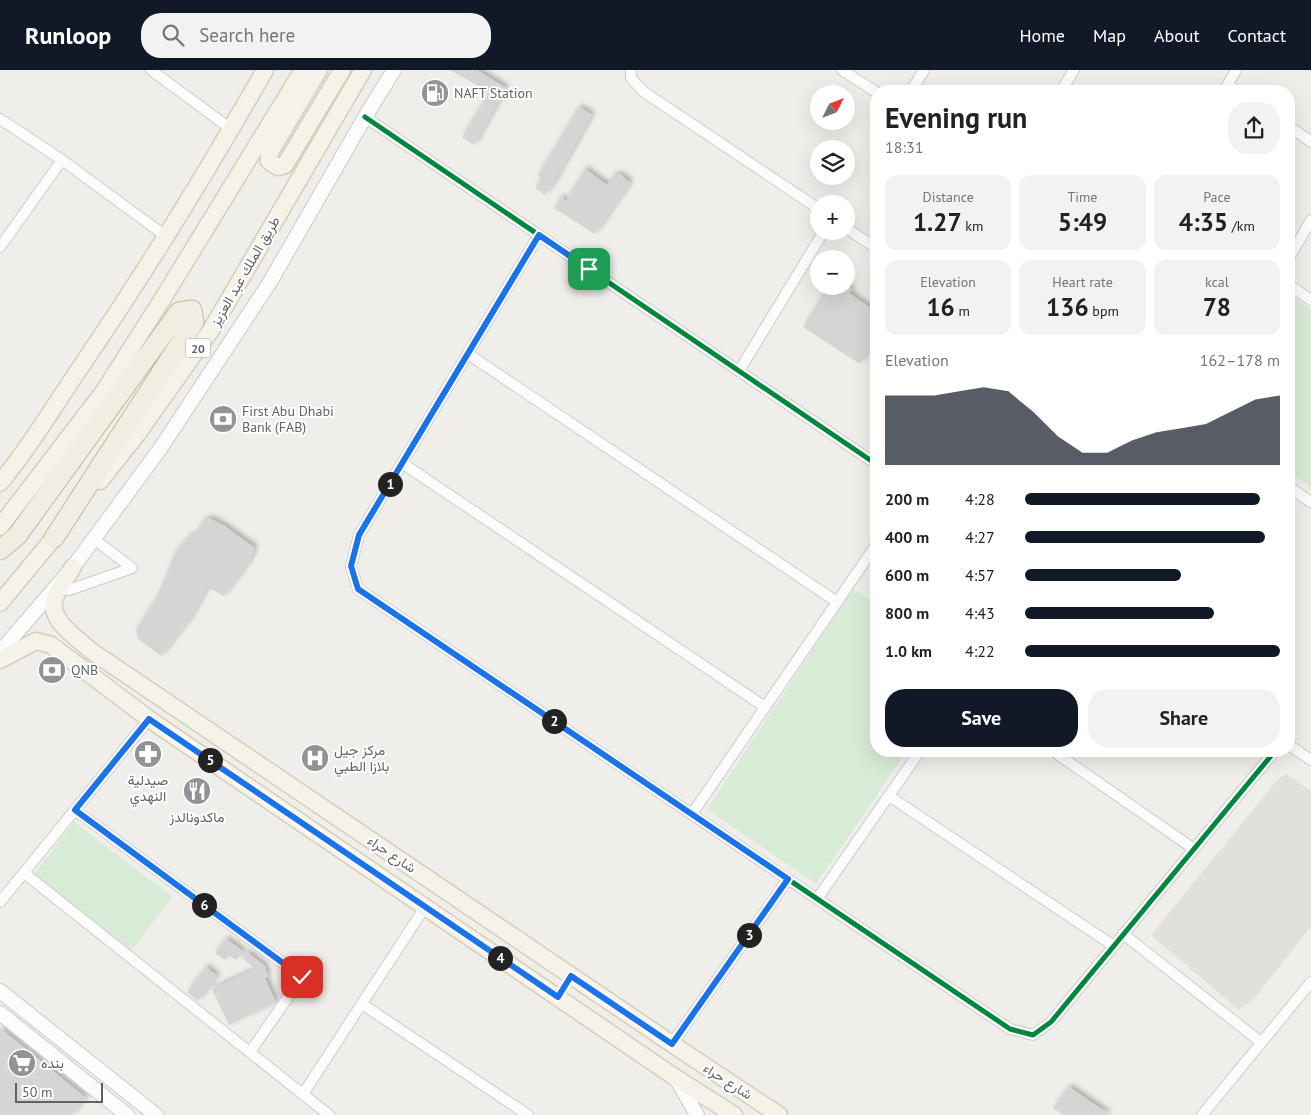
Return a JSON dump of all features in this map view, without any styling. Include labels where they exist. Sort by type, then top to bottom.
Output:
[{"type":"highway","points":[[0,550],[17,536],[179,312],[192,310],[194,322],[54,538]]},
{"type":"main road","points":[[2,476],[129,296],[167,237],[265,70]]},
{"type":"main road","points":[[0,526],[104,391],[303,70]]},
{"type":"main road","points":[[319,70],[269,154],[269,161],[278,167],[285,165],[342,70]]},
{"type":"main road","name":"طريق الملك عبد العزيز","points":[[0,603],[138,433],[211,330],[363,70]]},
{"type":"main road","points":[[0,652],[73,567],[160,449],[270,282],[394,70]]},
{"type":"main road","name":"شارع حراء","points":[[73,567],[54,600],[56,610],[62,626],[90,650],[779,1115]]},
{"type":"main road","name":"شارع حراء","points":[[0,660],[36,641],[51,645],[149,719],[676,1078],[734,1115]]},
{"type":"main road","points":[[79,666],[90,650]]},
{"type":"main road","points":[[558,997],[571,976]]},
{"type":"main road","points":[[0,991],[156,1115]]},
{"type":"main road","points":[[0,1013],[128,1115]]},
{"type":"main road","points":[[676,1078],[697,1115]]},
{"type":"street","points":[[151,70],[231,129]]},
{"type":"street","points":[[631,70],[631,78],[644,92],[810,203]]},
{"type":"street","points":[[842,70],[870,88]]},
{"type":"street","points":[[915,85],[924,70]]},
{"type":"street","points":[[1065,85],[1074,70]]},
{"type":"street","points":[[1228,85],[1236,70]]},
{"type":"street","points":[[365,117],[870,460]]},
{"type":"street","points":[[0,119],[62,160],[167,237]]},
{"type":"street","points":[[1295,130],[1311,142]]},
{"type":"street","points":[[0,248],[62,160]]},
{"type":"street","points":[[1295,248],[1311,220]]},
{"type":"street","points":[[855,234],[870,244]]},
{"type":"street","points":[[539,235],[359,535],[351,566],[358,589],[1010,1029],[1034,1035],[1051,1022],[1270,757]]},
{"type":"street","points":[[739,371],[819,240]]},
{"type":"street","points":[[1295,289],[1311,300]]},
{"type":"street","points":[[468,354],[837,602]]},
{"type":"street","points":[[402,464],[766,707]]},
{"type":"street","points":[[1295,491],[1311,502]]},
{"type":"street","points":[[69,590],[132,568],[94,539]]},
{"type":"street","points":[[692,814],[870,554]]},
{"type":"street","points":[[0,902],[149,719]]},
{"type":"street","points":[[1295,749],[1311,760]]},
{"type":"street","points":[[817,899],[916,757]]},
{"type":"street","points":[[1062,757],[1194,849]]},
{"type":"street","points":[[889,796],[1114,946]]},
{"type":"street","points":[[75,810],[302,977],[250,1052]]},
{"type":"street","points":[[24,873],[329,1115]]},
{"type":"street","points":[[672,1044],[788,879]]},
{"type":"street","points":[[303,1094],[425,907]]},
{"type":"street","points":[[1123,934],[1261,1042]]},
{"type":"street","points":[[1202,1115],[1311,982]]},
{"type":"street","points":[[362,1004],[528,1115]]},
{"type":"shaded area","points":[[1286,774],[1311,791],[1311,926],[1254,999],[1239,1010],[1151,935],[1279,778]]},
{"type":"green space","points":[[1295,299],[1311,309],[1311,487],[1295,476]]},
{"type":"green space","points":[[853,589],[870,600],[870,757],[903,757],[816,884],[707,809]]},
{"type":"green space","points":[[74,822],[172,897],[131,951],[33,876]]},
{"type":"building","points":[[450,70],[477,70],[506,88],[474,145],[462,137],[489,92]]},
{"type":"building","points":[[579,107],[592,115],[545,195],[535,188],[541,179],[538,175]]},
{"type":"building","points":[[585,169],[607,185],[615,174],[618,176],[620,174],[630,183],[595,234],[554,208],[561,197],[566,201]]},
{"type":"building","points":[[823,295],[852,295],[870,308],[870,349],[860,364],[803,327]]},
{"type":"building","points":[[209,518],[223,525],[255,548],[249,562],[224,596],[208,587],[189,620],[161,656],[138,639],[136,630],[158,595],[175,553],[188,538],[196,533],[203,521]]},
{"type":"building","points":[[226,939],[243,951],[236,960],[229,955],[225,960],[215,953]]},
{"type":"building","points":[[247,952],[266,967],[268,976],[265,978],[276,1003],[229,1025],[212,989],[256,969],[242,958]]},
{"type":"building","points":[[206,967],[217,976],[198,1001],[187,992]]},
{"type":"building","name":"بنده","points":[[0,1028],[86,1098],[72,1115],[0,1115]]},
{"type":"building","points":[[1069,1087],[1110,1115],[1063,1115],[1053,1108]]},
{"type":"cycle path","points":[[365,117],[870,460]]},
{"type":"cycle path","points":[[539,235],[359,535],[351,566],[358,589],[1010,1029],[1033,1035],[1051,1022],[1270,757]]},
{"type":"place","name":"NAFT Station","points":[[435,93]]},
{"type":"place","name":"First Abu Dhabi Bank (FAB)","points":[[223,419]]},
{"type":"place","name":"QNB","points":[[52,670]]},
{"type":"place","name":"صيدلية النهدي","points":[[148,754]]},
{"type":"place","name":"مركز جيل بلازا الطبي","points":[[315,758]]},
{"type":"place","name":"ماكدونالدز","points":[[197,791]]},
{"type":"place","name":"بنده","points":[[22,1063]]},
{"type":"route","points":[[302,977],[75,810],[149,719],[558,997],[571,976],[672,1044],[788,879],[358,589],[351,566],[359,535],[539,235],[589,269]]}]
